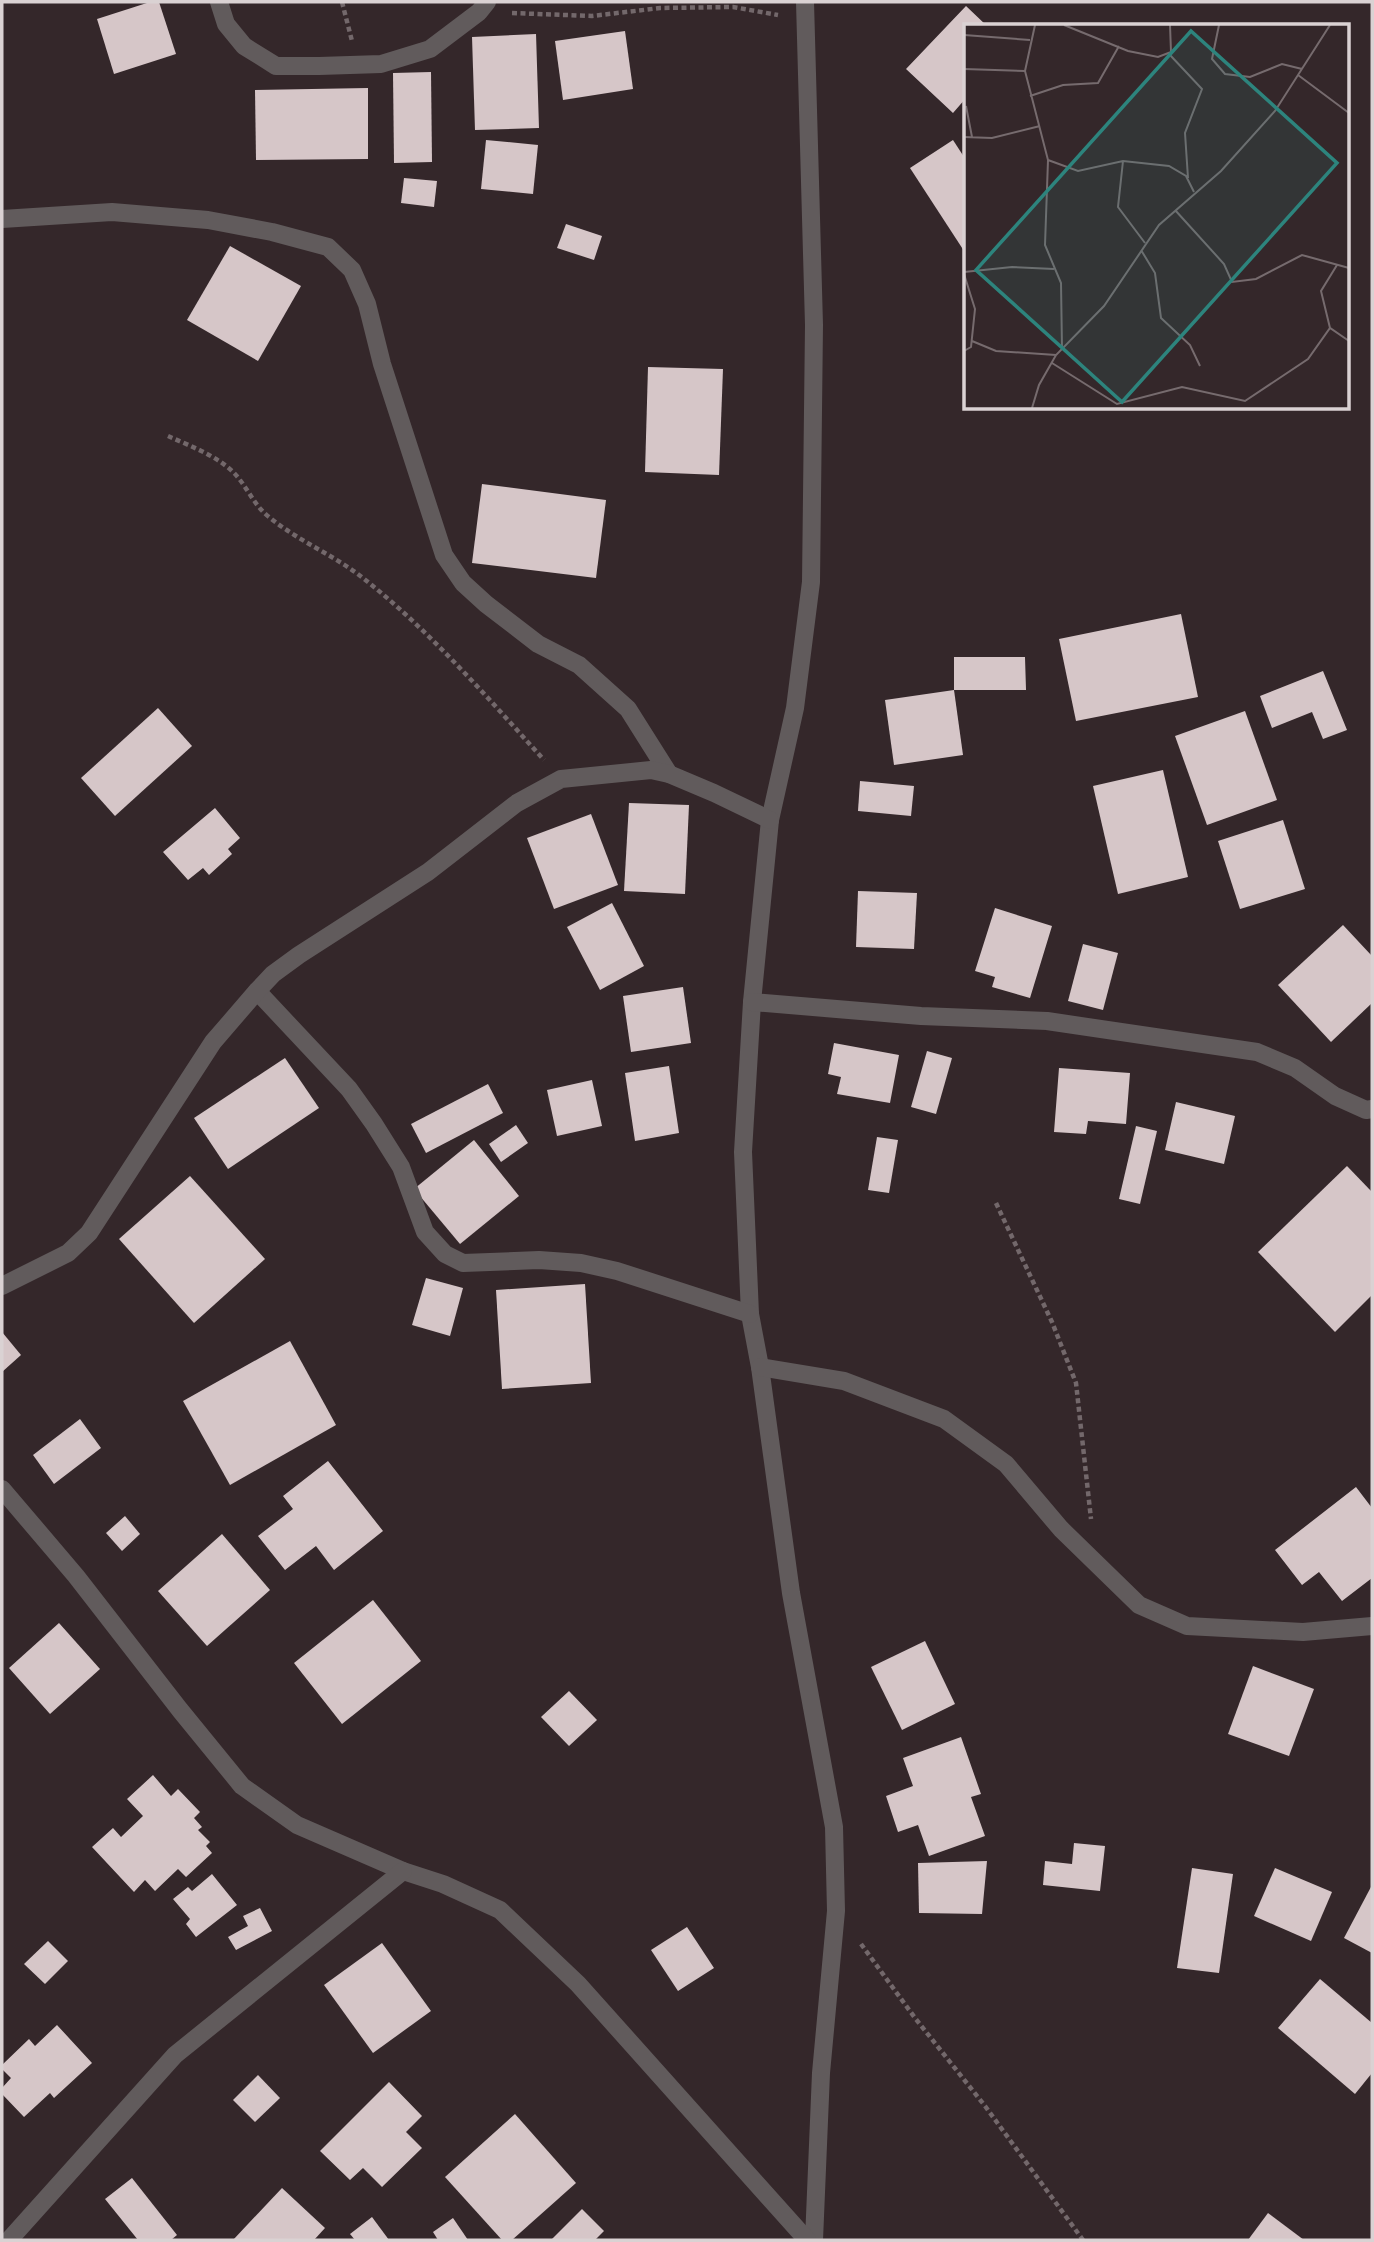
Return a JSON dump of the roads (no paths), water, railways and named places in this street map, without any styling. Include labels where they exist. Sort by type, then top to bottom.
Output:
[{"type":"street","points":[[219,2],[226,24],[244,46],[276,66],[381,64],[430,49],[483,7]]},
{"type":"street","points":[[805,2],[814,324],[811,582],[795,708],[770,820],[752,1002],[743,1152],[750,1314],[760,1367],[791,1593],[834,1827],[836,1911],[821,2073],[814,2240]]},
{"type":"street","points":[[2,219],[113,212],[195,219],[272,232],[328,247],[352,270],[367,304],[382,364],[444,555],[463,583],[486,604],[538,644],[579,665],[628,709],[669,774]]},
{"type":"street","points":[[2,1286],[68,1253],[89,1233],[213,1042],[274,974],[428,872],[517,803],[561,779],[651,770],[669,774],[770,820]]},
{"type":"street","points":[[257,991],[349,1089],[368,1115],[401,1167],[425,1232],[445,1254],[463,1263],[539,1260],[581,1263],[617,1271],[750,1314]]},
{"type":"street","points":[[752,1002],[921,1016],[1047,1021],[1257,1052],[1295,1068],[1335,1096],[1366,1110],[1372,1109]]},
{"type":"street","points":[[760,1367],[844,1381],[944,1419],[1006,1464],[1061,1530],[1139,1605],[1187,1626],[1303,1632],[1372,1626]]},
{"type":"street","points":[[2,1489],[76,1576],[242,1786],[297,1825],[500,1910],[578,1984],[807,2240]]},
{"type":"street","points":[[9,2240],[174,2055],[404,1871]]}]
